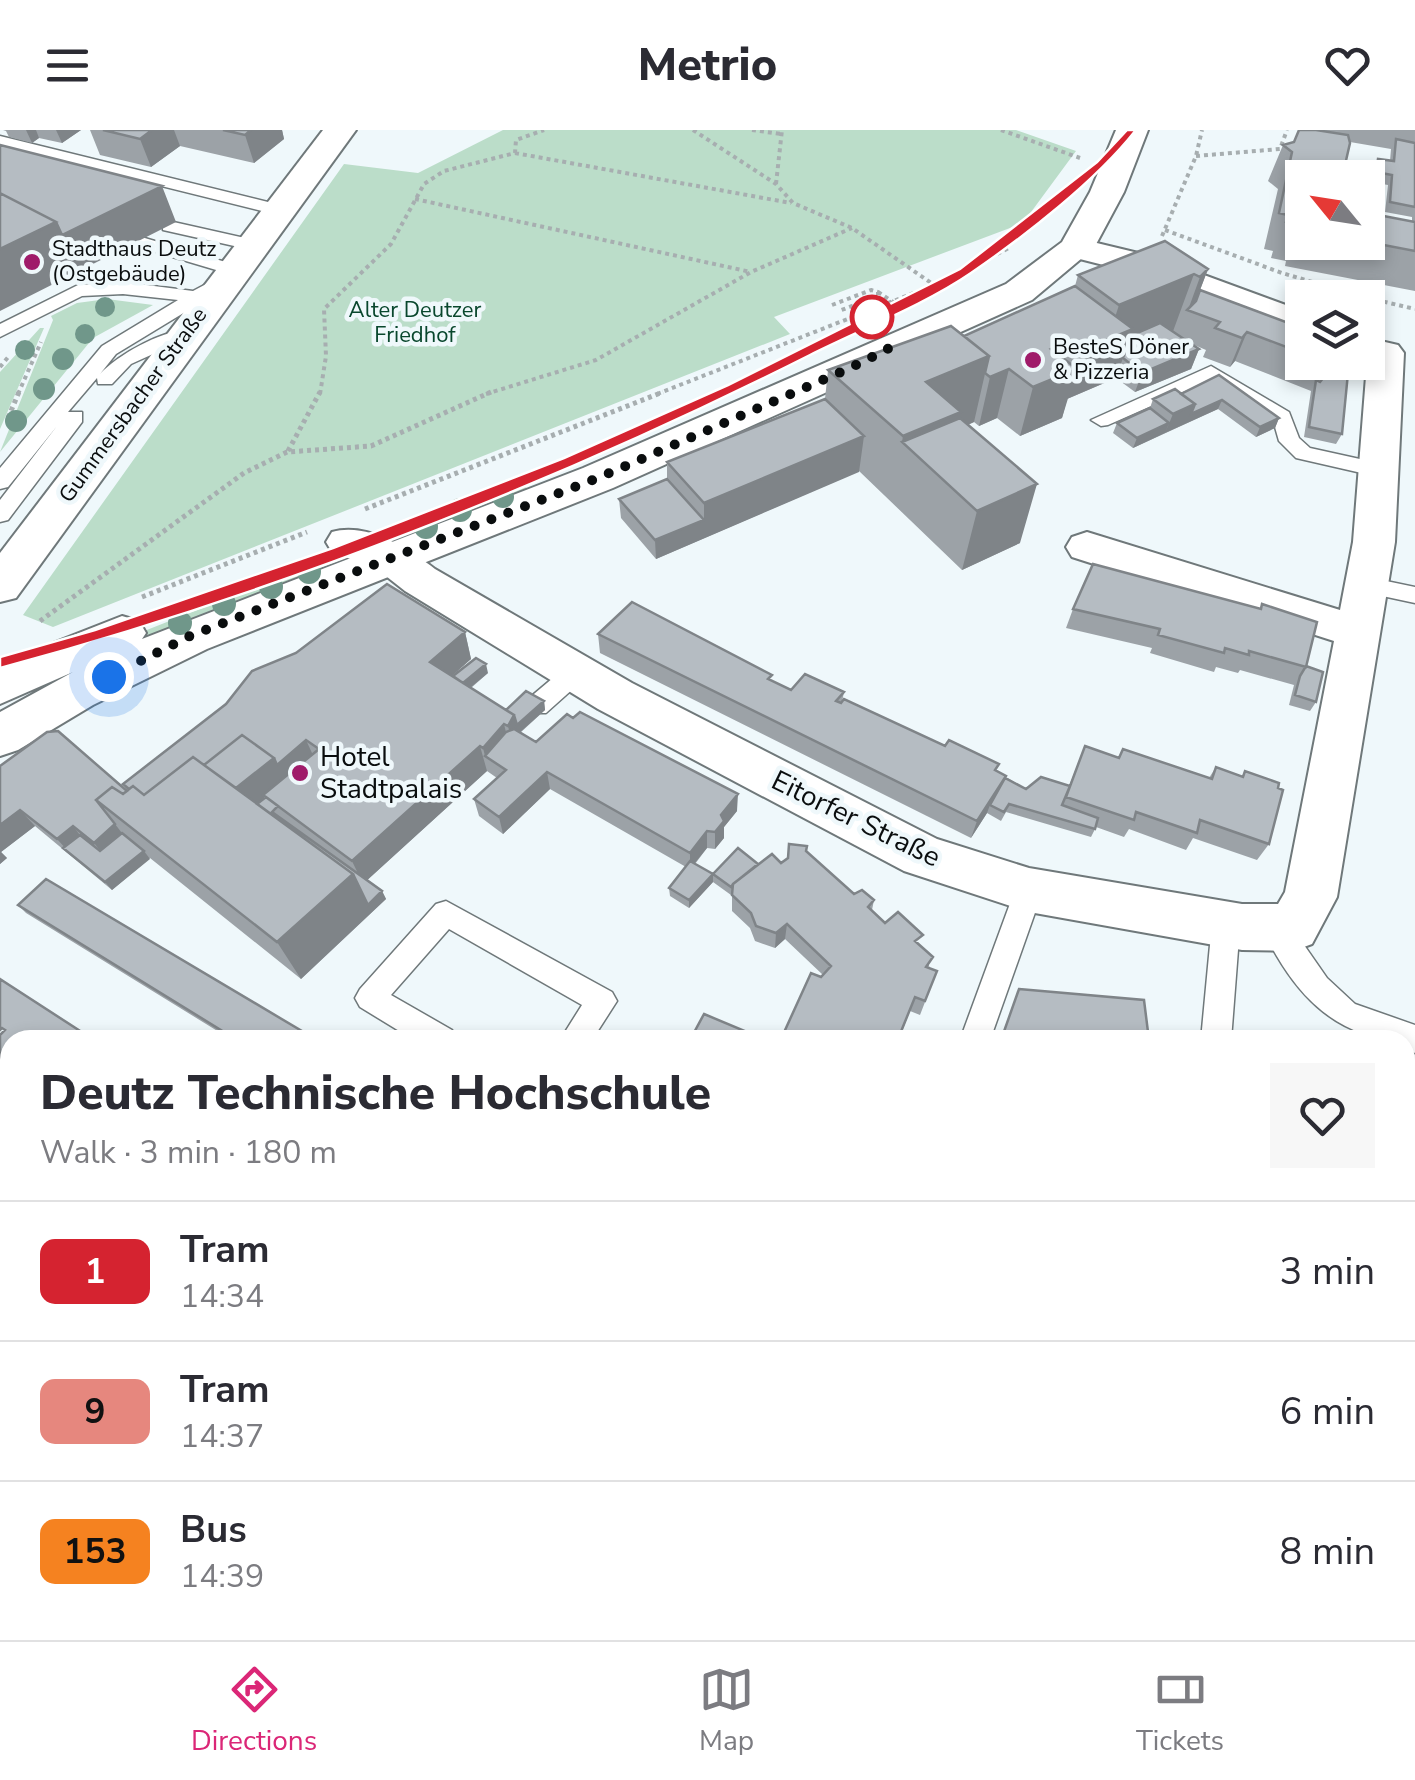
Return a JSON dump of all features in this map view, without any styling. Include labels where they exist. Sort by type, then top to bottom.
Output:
[{"type":"main road","name":"Gummersbacher Straße","points":[[0,586],[217,288],[340,130]]},
{"type":"main road","points":[[0,736],[76,692],[190,636],[598,478],[705,430],[881,361],[1009,297],[1076,248],[1132,130]]},
{"type":"main road","points":[[0,686],[342,527],[609,450],[705,430]]},
{"type":"street","points":[[1076,248],[1143,264],[1285,316]]},
{"type":"street","points":[[1276,928],[1293,928],[1311,896],[1367,585],[1389,351]]},
{"type":"street","name":"Eitorfer Straße","points":[[342,527],[420,580],[575,673],[922,856],[1029,890],[1226,924],[1276,928]]},
{"type":"street","points":[[1087,547],[1358,632]]},
{"type":"lane","points":[[0,141],[278,210]]},
{"type":"lane","points":[[169,226],[217,288]]},
{"type":"lane","points":[[138,241],[217,288]]},
{"type":"lane","points":[[0,330],[78,290],[217,288]]},
{"type":"lane","points":[[0,482],[109,350],[217,288]]},
{"type":"lane","points":[[0,515],[110,374],[217,288]]},
{"type":"lane","points":[[1101,420],[1211,372],[1282,416],[1289,441],[1303,454],[1378,470]]},
{"type":"lane","points":[[1367,585],[1415,595]]},
{"type":"lane","points":[[538,706],[575,673]]},
{"type":"lane","points":[[980,1030],[1029,890]]},
{"type":"lane","points":[[424,1030],[370,998],[446,913],[602,1001],[582,1030]]},
{"type":"lane","points":[[1217,1030],[1226,924]]},
{"type":"lane","points":[[1276,928],[1316,988],[1345,1014],[1390,1030]]},
{"type":"path","points":[[515,153],[516,140],[544,130]]},
{"type":"path","points":[[693,130],[776,184],[793,203]]},
{"type":"path","points":[[752,130],[782,132],[776,184]]},
{"type":"path","points":[[1001,130],[1114,172]]},
{"type":"path","points":[[1143,264],[1166,230],[1196,156],[1202,130]]},
{"type":"path","points":[[1196,156],[1280,149],[1287,130]]},
{"type":"path","points":[[288,452],[314,414],[326,356],[320,323],[324,309],[391,244],[424,184],[444,172],[515,153],[793,203],[852,228],[934,285]]},
{"type":"path","points":[[416,199],[750,272]]},
{"type":"path","points":[[26,630],[244,472],[288,452],[371,446],[497,389],[596,360],[750,272],[852,228]]},
{"type":"path","points":[[1166,230],[1306,280]]},
{"type":"path","points":[[137,599],[342,527],[934,285],[1022,240]]},
{"type":"path","points":[[832,305],[872,290],[895,301]]},
{"type":"path","points":[[839,311],[878,296],[878,292]]},
{"type":"path","points":[[1385,302],[1415,309]]},
{"type":"path","points":[[7,421],[42,338]]},
{"type":"path","points":[[0,366],[12,353]]},
{"type":"green space","name":"Alter Deutzer Friedhof","points":[[503,130],[1016,130],[1076,151],[1023,223],[774,317],[790,334],[53,627],[23,615],[344,164],[418,173]]},
{"type":"green space","points":[[107,299],[153,305],[93,338],[0,452],[53,320],[51,316],[77,303]]},
{"type":"green space","points":[[44,328],[0,429],[0,372]]},
{"type":"green space","points":[[523,486],[531,490],[397,544],[384,539]]},
{"type":"green space","points":[[334,556],[348,561],[126,653],[76,658]]},
{"type":"building","points":[[103,130],[152,130],[140,139]]},
{"type":"building","points":[[223,130],[251,130],[245,135]]},
{"type":"building","points":[[1299,130],[1316,130],[1348,135],[1350,143],[1346,160],[1290,160],[1292,152],[1283,145],[1294,142]]},
{"type":"building","points":[[1396,139],[1415,143],[1415,207],[1390,202],[1392,175],[1385,174],[1385,160],[1378,160],[1378,159],[1394,161]]},
{"type":"building","points":[[0,145],[162,186],[62,235],[56,222],[0,193]]},
{"type":"building","points":[[1285,185],[1285,214],[1279,213]]},
{"type":"building","points":[[0,193],[56,222],[0,249]]},
{"type":"building","points":[[1385,216],[1415,222],[1415,251],[1385,245]]},
{"type":"building","points":[[1165,241],[1208,269],[1200,277],[1194,274],[1119,305],[1078,275]]},
{"type":"building","points":[[1075,286],[1133,329],[1082,350],[1070,341],[1051,349],[1077,369],[1033,387],[1009,369],[990,377],[985,373],[989,356],[964,336]]},
{"type":"building","points":[[1200,290],[1285,322],[1285,347],[1247,332],[1242,338],[1215,328],[1220,322],[1187,310]]},
{"type":"building","points":[[1160,323],[1199,349],[1142,373],[1123,358],[1130,336]]},
{"type":"building","points":[[951,326],[989,356],[926,382],[961,412],[903,436],[828,370]]},
{"type":"building","points":[[1219,375],[1279,418],[1260,427],[1222,400],[1191,414],[1195,404],[1181,394]]},
{"type":"building","points":[[1316,380],[1347,380],[1342,434],[1309,427]]},
{"type":"building","points":[[1175,389],[1195,404],[1173,414],[1153,399]]},
{"type":"building","points":[[825,399],[864,436],[704,503],[667,462]]},
{"type":"building","points":[[1150,408],[1169,423],[1137,438],[1117,423]]},
{"type":"building","points":[[960,418],[1037,484],[977,511],[902,442]]},
{"type":"building","points":[[667,479],[704,520],[655,540],[619,499]]},
{"type":"building","points":[[1093,564],[1261,609],[1262,604],[1317,622],[1306,667],[1249,651],[1249,655],[1225,648],[1224,653],[1158,635],[1160,629],[1073,609]]},
{"type":"building","points":[[387,584],[465,632],[430,662],[514,715],[508,726],[504,724],[483,748],[480,746],[352,861],[263,795],[319,749],[306,740],[277,765],[274,758],[242,735],[204,765],[193,757],[144,795],[123,784],[226,704],[252,671],[296,653]]},
{"type":"building","points":[[632,602],[772,675],[768,679],[791,690],[805,674],[844,692],[836,701],[841,703],[844,699],[945,746],[949,740],[999,764],[995,770],[1006,776],[977,821],[598,634]]},
{"type":"building","points":[[476,658],[486,664],[463,683],[453,676]]},
{"type":"building","points":[[1306,666],[1323,672],[1316,702],[1295,695]]},
{"type":"building","points":[[526,691],[544,701],[517,725],[514,715],[506,710]]},
{"type":"building","points":[[580,712],[738,794],[721,815],[724,821],[715,832],[707,831],[690,853],[547,772],[499,817],[474,799],[506,770],[485,756],[506,732],[514,729],[536,742],[567,714],[573,718]]},
{"type":"building","points":[[58,731],[127,791],[123,794],[112,787],[96,800],[115,824],[94,843],[73,826],[57,839],[20,810],[0,825],[0,766],[47,732]]},
{"type":"building","points":[[242,735],[274,758],[236,788],[204,765]]},
{"type":"building","points":[[1085,746],[1119,758],[1123,749],[1212,779],[1216,767],[1243,777],[1245,771],[1279,783],[1278,788],[1283,790],[1269,844],[1200,820],[1197,833],[1136,812],[1134,820],[1066,797]]},
{"type":"building","points":[[193,757],[353,874],[277,942],[96,800],[112,787],[123,794],[133,786],[144,795]]},
{"type":"building","points":[[1041,777],[1070,786],[1062,805],[1098,818],[1095,829],[1009,804],[1004,812],[990,805],[1005,778],[1026,789]]},
{"type":"building","points":[[266,797],[278,806],[272,812],[382,891],[368,905],[353,874],[257,804]]},
{"type":"building","points":[[122,833],[144,851],[105,882],[63,848],[80,835],[100,851]]},
{"type":"building","points":[[789,844],[807,846],[806,851],[854,894],[862,890],[874,900],[868,907],[885,923],[898,912],[923,935],[915,941],[933,957],[926,967],[937,971],[925,1001],[915,997],[902,1030],[785,1030],[811,973],[821,977],[831,966],[787,924],[776,933],[756,926],[751,913],[732,895],[733,884],[772,854],[781,863],[788,858]]},
{"type":"building","points":[[738,848],[758,864],[731,887],[713,874]]},
{"type":"building","points":[[690,861],[713,874],[689,900],[669,888]]},
{"type":"building","points":[[46,879],[300,1030],[221,1030],[18,905]]},
{"type":"building","points":[[0,979],[79,1030],[2,1028]]},
{"type":"building","points":[[1019,989],[1144,1000],[1148,1030],[1005,1030]]},
{"type":"building","points":[[704,1014],[742,1030],[695,1030]]},
{"type":"tram line","name":"1","points":[[0,662],[98,636],[338,552],[570,462],[733,388],[965,272],[1101,164],[1131,130]]},
{"type":"place","name":"Stadthaus Deutz (Ostgebäude)","points":[[32,262]]},
{"type":"place","name":"BesteS Döner & Pizzeria","points":[[1033,360]]},
{"type":"place","name":"Hotel Stadtpalais","points":[[300,773]]},
{"type":"route","points":[[109,677],[190,636],[598,478],[848,369],[888,349],[872,317]]}]
